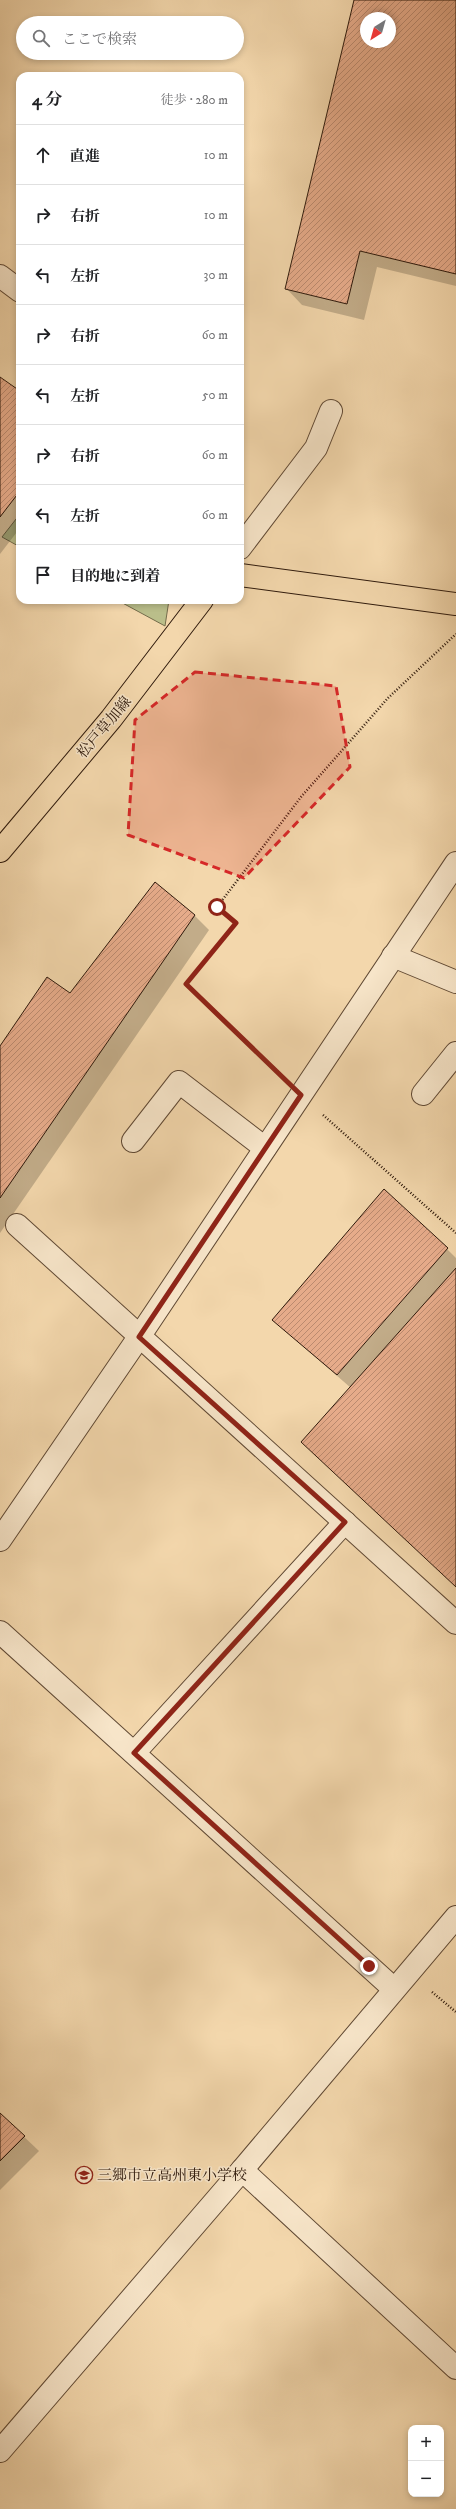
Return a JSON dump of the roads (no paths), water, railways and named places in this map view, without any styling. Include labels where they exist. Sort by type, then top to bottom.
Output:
[{"type":"main road","points":[[244,577],[456,604]]},
{"type":"main road","name":"松戸草加線","points":[[0,851],[112,719],[199,604]]},
{"type":"street","points":[[0,276],[16,288]]},
{"type":"street","points":[[244,543],[316,448],[331,411]]},
{"type":"street","points":[[0,1540],[139,1337],[456,862]]},
{"type":"street","points":[[393,956],[456,982]]},
{"type":"street","points":[[423,1094],[456,1053]]},
{"type":"street","points":[[133,1140],[178,1082],[265,1148]]},
{"type":"street","points":[[17,1225],[456,1623]]},
{"type":"street","points":[[134,1753],[345,1522]]},
{"type":"street","points":[[0,1632],[394,1989]]},
{"type":"street","points":[[0,2451],[242,2170],[456,1917]]},
{"type":"street","points":[[242,2170],[456,2368]]},
{"type":"place","name":"三郷市立高州東小学校","points":[[84,2175]]}]
